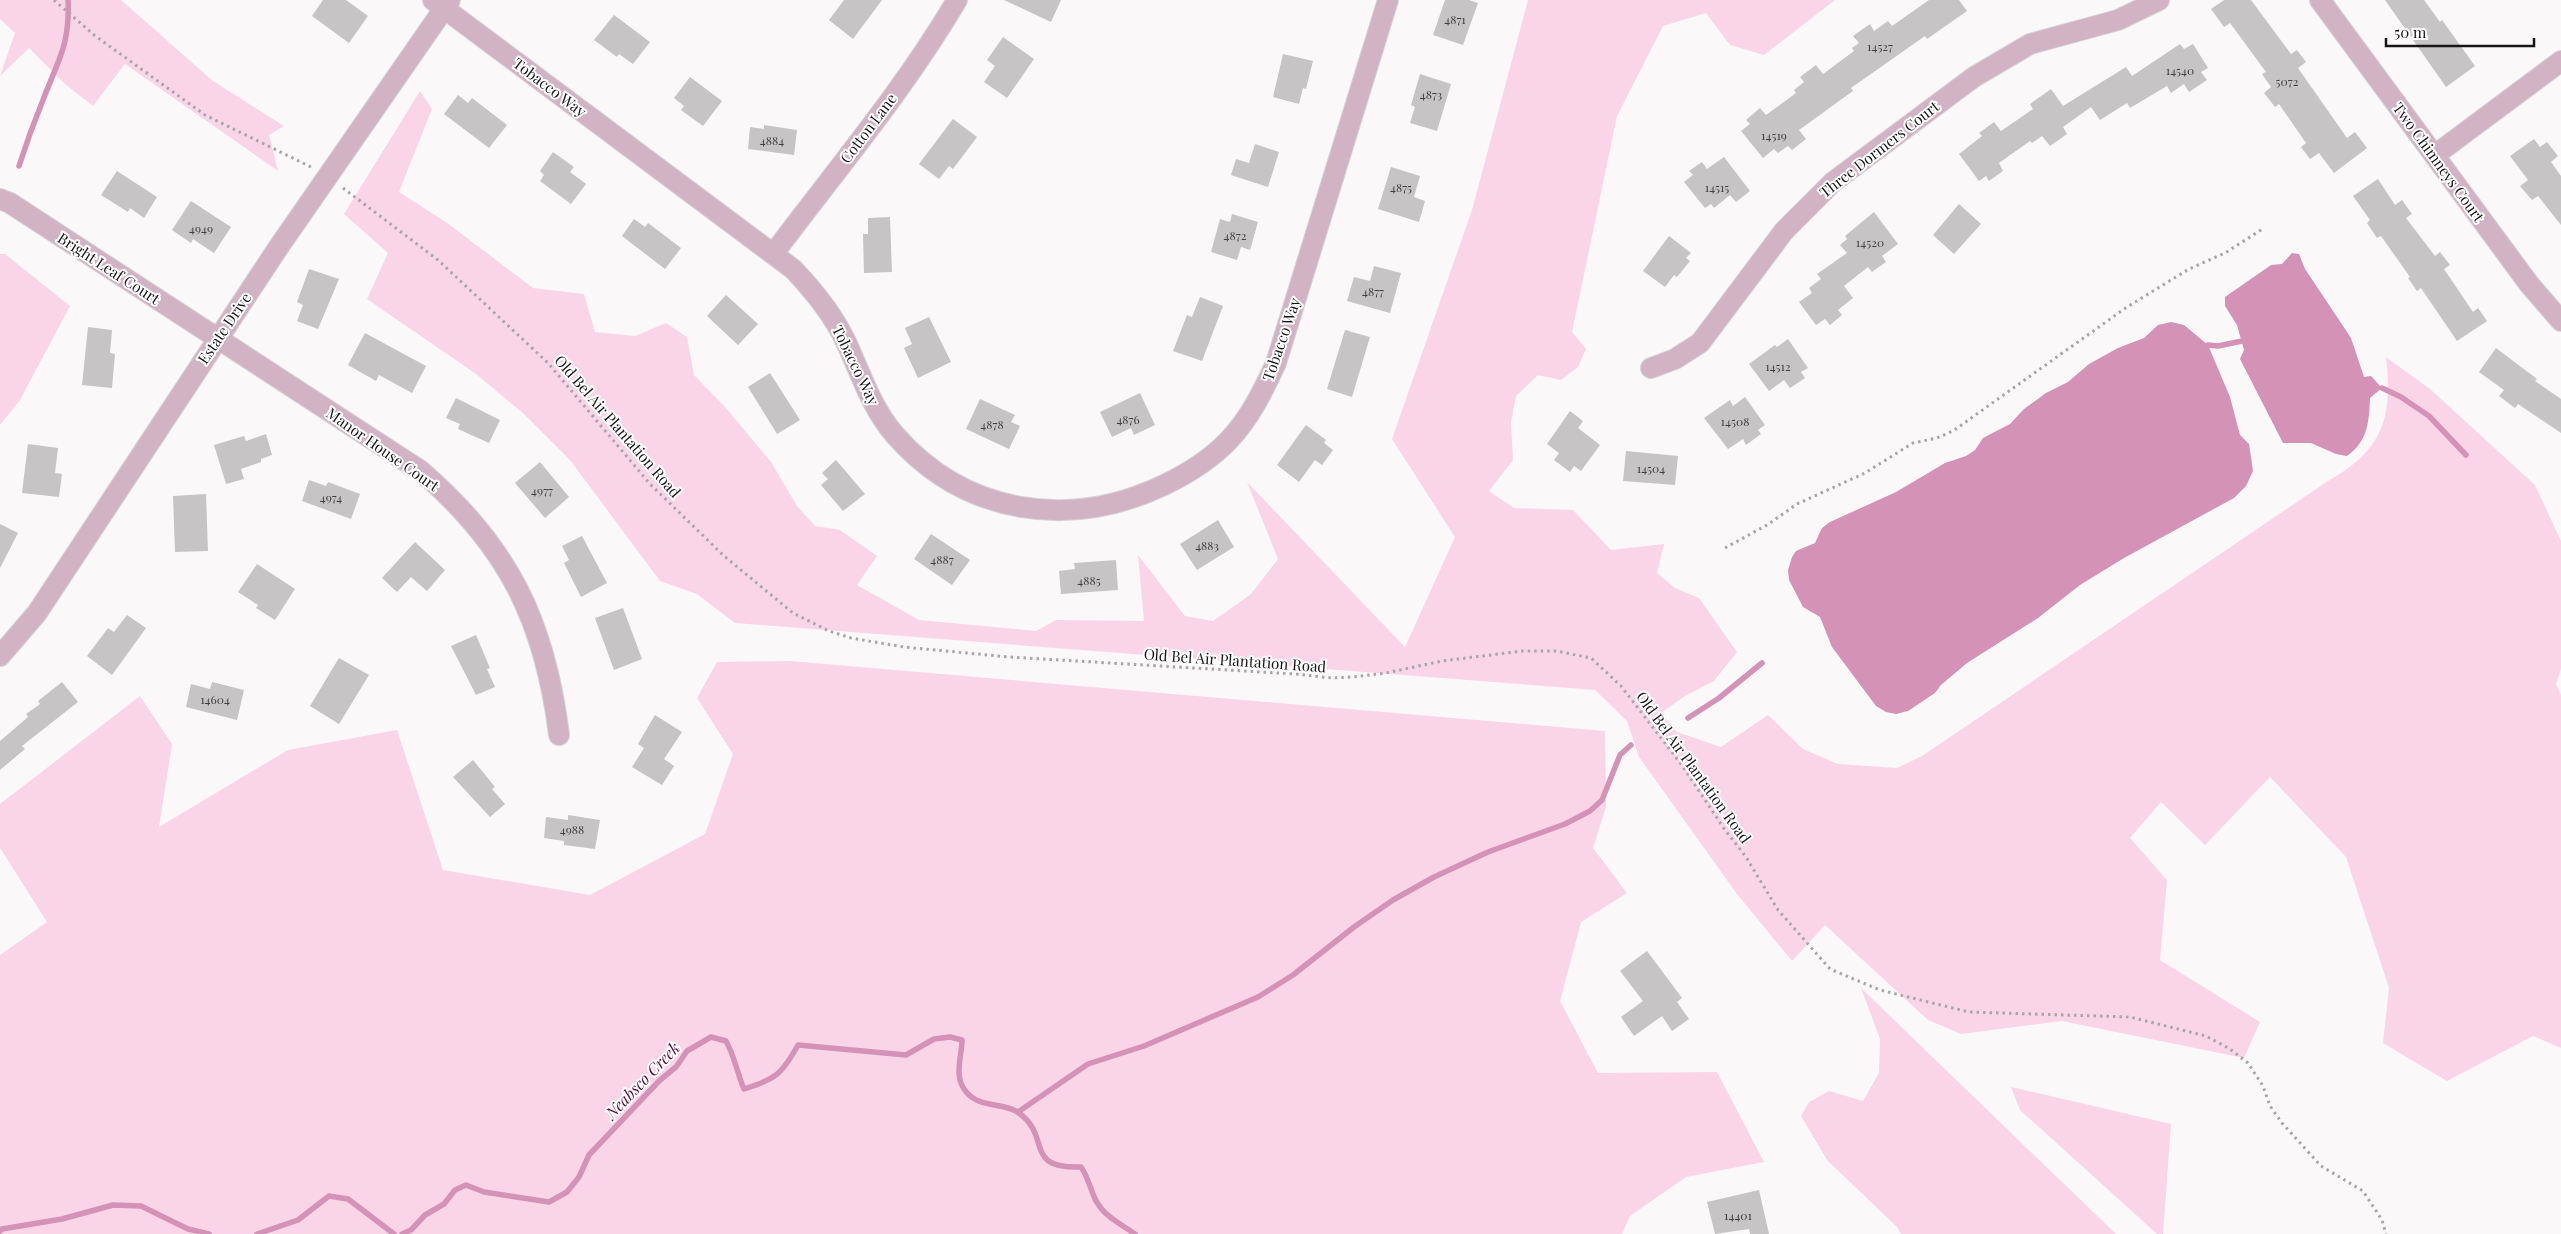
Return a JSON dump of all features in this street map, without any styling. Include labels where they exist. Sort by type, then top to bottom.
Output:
[{"type":"street","name":"Cotton Lane","points":[[774,253],[916,65],[956,0]]},
{"type":"street","name":"Tobacco Way","points":[[443,3],[774,253],[811,288],[831,314],[846,342],[872,402],[894,434],[937,473],[971,492],[1023,508],[1054,511],[1086,510],[1118,503],[1145,494],[1193,469],[1228,441],[1245,421],[1262,393],[1276,363],[1388,0]]},
{"type":"street","name":"Three Dormers Court","points":[[1651,368],[1675,359],[1700,343],[1784,231],[1833,182],[1974,77],[2030,44],[2118,20],[2159,0]]},
{"type":"street","name":"Two Chimneys Court","points":[[2320,0],[2529,284],[2561,321]]},
{"type":"street","name":"Estate Drive","points":[[0,656],[37,613],[217,338],[443,3]]},
{"type":"street","points":[[2435,155],[2561,61]]},
{"type":"street","name":"Bright Leaf Court","points":[[0,199],[217,338]]},
{"type":"street","name":"Manor House Court","points":[[217,338],[421,471],[465,511],[513,576],[528,608],[554,692],[559,735]]},
{"type":"path","name":"Old Bel Air Plantation Road","points":[[54,0],[94,35],[205,115],[290,155],[327,176],[438,260],[548,363],[650,484],[731,562],[793,613],[844,636],[904,647],[1009,657],[1295,674],[1332,678],[1386,674],[1442,661],[1523,651],[1556,651],[1591,658],[1621,686],[1681,764],[1725,830],[1746,857],[1778,910],[1830,969],[1880,990],[1969,1012],[2130,1017],[2206,1036],[2230,1048],[2248,1063],[2264,1086],[2270,1106],[2282,1123],[2321,1166],[2363,1191],[2382,1220],[2386,1234]]},
{"type":"path","points":[[1725,548],[1767,524],[1796,504],[1864,473],[1913,443],[1937,438],[1953,431],[2127,307],[2189,269],[2225,253],[2264,228]]},
{"type":"shaded area","points":[[0,0],[121,0],[213,81],[284,126],[269,135],[278,171],[125,64],[93,106],[65,84],[29,48],[0,76],[15,33],[0,19]]},
{"type":"shaded area","points":[[1528,0],[1835,0],[1764,55],[1730,45],[1706,13],[1663,26],[1617,116],[1572,332],[1586,349],[1578,367],[1561,380],[1538,375],[1516,396],[1511,423],[1513,460],[1489,491],[1514,508],[1573,510],[1611,550],[1664,544],[1657,573],[1675,588],[1699,598],[1737,652],[1714,681],[1685,696],[1661,713],[1677,732],[1721,747],[1768,715],[1803,749],[1838,764],[1897,768],[1922,756],[2347,469],[2361,457],[2372,444],[2380,430],[2385,415],[2388,398],[2386,357],[2430,389],[2535,485],[2561,541],[2561,669],[2556,684],[2561,695],[2561,1048],[2533,1036],[2447,1081],[2383,1043],[2389,988],[2346,857],[2270,777],[2205,845],[2161,802],[2130,838],[2167,880],[2160,960],[2260,1022],[2244,1058],[2062,1021],[1961,1034],[1928,1020],[1825,925],[1792,961],[1737,894],[1639,757],[1627,721],[1595,690],[735,623],[697,594],[660,581],[570,460],[524,414],[476,374],[367,299],[388,253],[344,214],[420,91],[432,109],[399,192],[446,222],[533,288],[584,294],[595,332],[635,336],[666,323],[687,337],[694,375],[726,408],[771,462],[797,506],[815,526],[840,530],[877,556],[857,585],[919,620],[1036,631],[1056,620],[1144,621],[1138,555],[1185,616],[1213,621],[1251,594],[1278,559],[1247,482],[1405,647],[1455,537],[1392,439],[1472,210]]},
{"type":"shaded area","points":[[2292,253],[2299,254],[2305,269],[2351,338],[2364,377],[2371,376],[2382,388],[2370,398],[2366,430],[2359,444],[2347,456],[2336,454],[2311,443],[2283,443],[2240,359],[2244,350],[2237,325],[2225,306],[2225,297],[2271,265],[2282,264]]},
{"type":"shaded area","points":[[0,254],[5,254],[70,306],[20,400],[0,425]]},
{"type":"shaded area","points":[[2171,322],[2184,325],[2208,345],[2230,397],[2240,435],[2249,444],[2253,471],[2246,486],[2234,498],[2124,558],[2080,585],[2038,618],[1967,663],[1941,685],[1935,693],[1908,711],[1896,714],[1886,712],[1876,706],[1832,647],[1820,617],[1803,607],[1789,580],[1788,570],[1796,551],[1815,543],[1822,528],[1830,522],[1896,492],[1945,463],[1966,456],[1975,450],[1983,438],[2010,424],[2024,409],[2046,393],[2068,382],[2089,364],[2118,348],[2144,338],[2158,325]]},
{"type":"shaded area","points":[[790,661],[1605,731],[1606,807],[1593,848],[1627,893],[1581,922],[1560,1001],[1598,1073],[1717,1072],[1764,1162],[1686,1177],[1630,1216],[1622,1234],[0,1234],[0,955],[47,922],[0,848],[0,804],[140,696],[172,744],[159,827],[288,750],[397,730],[443,870],[590,895],[705,834],[733,754],[697,698],[717,662]]},
{"type":"shaded area","points":[[1861,988],[2116,1234],[1901,1234],[1897,1227],[1827,1160],[1801,1116],[1809,1102],[1829,1091],[1863,1101],[1879,1073],[1880,1039]]},
{"type":"shaded area","points":[[2011,1087],[2171,1124],[2163,1234],[2157,1234],[2020,1110]]},
{"type":"building","points":[[323,0],[346,0],[368,16],[349,43],[312,16]]},
{"type":"building","points":[[844,0],[882,0],[853,39],[829,20]]},
{"type":"building","points":[[1004,0],[1061,0],[1051,22]]},
{"type":"building","points":[[1445,0],[1469,0],[1478,3],[1463,45],[1433,35]]},
{"type":"building","points":[[1929,0],[1959,0],[1967,11],[1927,39],[1925,36],[1851,88],[1853,91],[1799,130],[1806,139],[1792,150],[1788,146],[1778,153],[1774,149],[1763,158],[1741,131],[1750,124],[1746,120],[1760,108],[1766,115],[1796,93],[1794,90],[1804,82],[1800,77],[1816,65],[1823,74],[1854,51],[1852,48],[1859,43],[1853,36],[1870,24],[1874,31],[1888,21],[1892,26]]},
{"type":"building","points":[[2224,0],[2251,0],[2291,54],[2297,50],[2306,62],[2298,68],[2347,138],[2355,132],[2367,148],[2334,173],[2319,153],[2310,159],[2301,147],[2306,143],[2279,104],[2275,107],[2264,93],[2271,87],[2262,74],[2266,72],[2230,23],[2224,27],[2211,9]]},
{"type":"building","points":[[2385,0],[2424,0],[2440,22],[2442,20],[2475,66],[2446,87]]},
{"type":"building","points":[[614,15],[650,42],[633,64],[619,54],[617,57],[594,40]]},
{"type":"building","points":[[1003,37],[1034,59],[1007,98],[984,82],[995,66],[987,60]]},
{"type":"building","points":[[2180,44],[2184,49],[2193,44],[2208,68],[2201,72],[2207,80],[2189,92],[2184,84],[2171,93],[2167,86],[2130,108],[2127,103],[2100,120],[2091,107],[2063,127],[2067,134],[2050,146],[2042,136],[2032,143],[2030,141],[1999,163],[2003,171],[1989,181],[1986,176],[1979,181],[1959,154],[1982,136],[1979,133],[1994,122],[2001,131],[2033,109],[2030,104],[2051,89],[2063,106],[2126,67],[2132,76]]},
{"type":"building","points":[[1283,54],[1313,61],[1306,89],[1303,88],[1299,104],[1273,97]]},
{"type":"building","points":[[1420,74],[1451,84],[1437,131],[1410,123],[1415,107],[1411,105]]},
{"type":"building","points":[[690,77],[722,101],[703,126],[681,110],[684,106],[674,98]]},
{"type":"building","points":[[458,95],[468,103],[472,98],[507,125],[489,148],[444,114]]},
{"type":"building","points":[[953,119],[977,137],[953,169],[949,166],[939,179],[919,164]]},
{"type":"building","points":[[764,125],[797,130],[794,155],[748,149],[750,127],[764,129]]},
{"type":"building","points":[[2534,139],[2540,147],[2547,142],[2558,156],[2551,162],[2561,176],[2561,225],[2538,196],[2532,200],[2520,186],[2528,180],[2510,156]]},
{"type":"building","points":[[1255,144],[1279,152],[1268,187],[1231,175],[1236,159],[1249,163]]},
{"type":"building","points":[[553,152],[574,167],[570,172],[586,184],[571,204],[540,181],[544,175],[540,171]]},
{"type":"building","points":[[1724,157],[1750,191],[1736,202],[1730,195],[1714,208],[1711,204],[1705,208],[1684,182],[1693,175],[1689,171],[1702,162],[1707,169]]},
{"type":"building","points":[[1391,167],[1420,176],[1414,197],[1425,201],[1419,222],[1378,209]]},
{"type":"building","points":[[117,171],[157,197],[144,218],[130,208],[128,212],[101,195]]},
{"type":"building","points":[[2378,179],[2395,205],[2402,200],[2412,214],[2406,218],[2435,256],[2440,252],[2450,265],[2444,269],[2473,312],[2478,308],[2487,321],[2457,341],[2421,288],[2417,291],[2408,278],[2410,277],[2381,236],[2377,238],[2367,223],[2370,220],[2353,196]]},
{"type":"building","points":[[191,201],[231,227],[214,253],[193,239],[191,243],[172,230]]},
{"type":"building","points":[[1959,204],[1981,224],[1954,254],[1933,235]]},
{"type":"building","points":[[1874,212],[1898,244],[1882,256],[1886,262],[1872,272],[1868,267],[1844,286],[1853,298],[1838,310],[1842,315],[1830,325],[1825,319],[1816,325],[1799,302],[1812,293],[1809,288],[1821,279],[1817,274],[1847,253],[1840,245],[1847,239],[1845,236]]},
{"type":"building","points":[[1232,214],[1258,222],[1250,250],[1241,247],[1237,260],[1211,252],[1220,219],[1230,222]]},
{"type":"building","points":[[890,217],[892,272],[864,273],[863,234],[868,234],[868,218]]},
{"type":"building","points":[[634,219],[645,227],[648,223],[681,248],[665,269],[622,236]]},
{"type":"building","points":[[1669,236],[1691,253],[1686,258],[1690,261],[1677,277],[1674,275],[1665,287],[1643,271]]},
{"type":"building","points":[[1374,266],[1401,273],[1390,313],[1347,301],[1354,277],[1370,281]]},
{"type":"building","points":[[309,269],[339,279],[318,329],[297,321],[303,305],[297,302]]},
{"type":"building","points":[[726,295],[758,324],[738,345],[707,316]]},
{"type":"building","points":[[1200,297],[1223,306],[1202,361],[1173,351],[1187,315],[1192,317]]},
{"type":"building","points":[[929,317],[951,362],[918,378],[904,348],[912,344],[905,328]]},
{"type":"building","points":[[88,327],[112,330],[110,353],[115,354],[112,388],[82,385]]},
{"type":"building","points":[[1345,330],[1370,337],[1352,397],[1327,389]]},
{"type":"building","points":[[365,333],[426,366],[412,393],[379,375],[376,381],[348,365]]},
{"type":"building","points":[[1788,339],[1808,368],[1801,372],[1805,378],[1790,388],[1784,380],[1769,391],[1749,364],[1775,345],[1777,347]]},
{"type":"building","points":[[2496,348],[2537,379],[2535,381],[2561,399],[2561,433],[2518,404],[2515,408],[2499,396],[2504,390],[2479,372]]},
{"type":"building","points":[[770,373],[800,420],[777,434],[748,387]]},
{"type":"building","points":[[1140,393],[1155,425],[1134,435],[1131,428],[1112,437],[1100,412]]},
{"type":"building","points":[[1745,397],[1765,425],[1758,430],[1761,434],[1746,445],[1743,439],[1728,449],[1704,418],[1730,400],[1733,406]]},
{"type":"building","points":[[456,398],[500,420],[489,443],[458,429],[460,424],[446,418]]},
{"type":"building","points":[[980,399],[1015,415],[1011,422],[1020,426],[1009,449],[966,429]]},
{"type":"building","points":[[1570,411],[1583,421],[1578,428],[1600,445],[1581,471],[1574,466],[1570,472],[1554,460],[1559,453],[1547,444]]},
{"type":"building","points":[[1306,425],[1326,440],[1324,443],[1333,450],[1322,465],[1315,460],[1299,482],[1277,465]]},
{"type":"building","points":[[266,434],[272,455],[261,459],[261,462],[241,469],[244,479],[226,484],[214,445],[244,436],[246,441]]},
{"type":"building","points":[[28,444],[58,448],[55,473],[62,474],[59,497],[22,493]]},
{"type":"building","points":[[1626,451],[1678,456],[1675,485],[1623,481]]},
{"type":"building","points":[[836,460],[865,494],[843,511],[821,485],[828,479],[822,473]]},
{"type":"building","points":[[540,462],[569,497],[545,518],[515,483]]},
{"type":"building","points":[[309,480],[326,486],[328,482],[360,494],[351,519],[302,501]]},
{"type":"building","points":[[206,494],[208,551],[175,552],[173,496]]},
{"type":"building","points":[[1218,520],[1234,547],[1197,570],[1180,544]]},
{"type":"building","points":[[0,524],[18,533],[0,568]]},
{"type":"building","points":[[931,534],[970,560],[952,585],[914,559]]},
{"type":"building","points":[[582,536],[607,583],[581,597],[564,563],[569,560],[562,546]]},
{"type":"building","points":[[415,542],[445,570],[427,591],[411,577],[397,592],[382,578]]},
{"type":"building","points":[[1116,560],[1118,590],[1061,594],[1059,571],[1075,569],[1074,563]]},
{"type":"building","points":[[257,564],[295,589],[275,620],[256,608],[258,605],[238,592]]},
{"type":"building","points":[[623,608],[642,659],[614,670],[595,618]]},
{"type":"building","points":[[127,615],[146,628],[112,675],[87,656],[108,628],[114,632]]},
{"type":"building","points":[[476,635],[490,668],[487,669],[495,687],[476,695],[451,646]]},
{"type":"building","points":[[339,658],[369,675],[339,724],[310,706]]},
{"type":"building","points":[[62,682],[78,702],[22,746],[25,749],[0,770],[0,741],[28,717],[26,714],[40,704],[38,701]]},
{"type":"building","points":[[212,682],[244,690],[237,720],[186,707],[191,684],[210,689]]},
{"type":"building","points":[[655,715],[682,732],[664,759],[674,766],[662,785],[632,767],[644,748],[638,744]]},
{"type":"building","points":[[473,760],[495,787],[492,789],[505,804],[490,817],[453,777]]},
{"type":"building","points":[[568,815],[600,820],[595,849],[564,845],[564,841],[544,838],[546,817],[568,820]]},
{"type":"building","points":[[1647,951],[1682,998],[1677,1002],[1689,1019],[1672,1031],[1662,1016],[1634,1036],[1621,1017],[1643,1001],[1620,971]]},
{"type":"building","points":[[1759,1190],[1769,1234],[1750,1234],[1749,1229],[1715,1234],[1707,1202]]},
{"type":"waterway","points":[[19,166],[62,52],[67,29],[68,0]]},
{"type":"waterway","points":[[2208,345],[2218,346],[2242,341]]},
{"type":"waterway","points":[[2382,388],[2401,397],[2429,416],[2466,455]]},
{"type":"waterway","points":[[1688,718],[1719,698],[1762,663]]},
{"type":"waterway","points":[[1018,1112],[1088,1064],[1144,1046],[1258,997],[1293,975],[1354,927],[1393,900],[1434,877],[1488,852],[1565,824],[1590,811],[1602,800],[1620,755],[1631,745]]},
{"type":"waterway","name":"Neabsco Creek","points":[[402,1234],[411,1230],[425,1215],[444,1204],[455,1190],[466,1185],[484,1192],[549,1202],[567,1192],[579,1177],[589,1155],[660,1080],[676,1067],[687,1051],[711,1037],[726,1041],[744,1089],[764,1082],[777,1074],[787,1063],[798,1045],[906,1055],[934,1039],[950,1037],[962,1040],[959,1077],[964,1089],[970,1096],[983,1103],[1006,1107],[1019,1113],[1029,1122],[1045,1157],[1051,1163],[1081,1167],[1101,1209],[1135,1234]]},
{"type":"waterway","name":"Neabsco Creek","points":[[257,1234],[298,1220],[329,1196],[348,1199],[394,1234]]},
{"type":"waterway","name":"Neabsco Creek","points":[[0,1231],[2,1229],[62,1219],[113,1205],[141,1206],[188,1229],[209,1234]]}]
